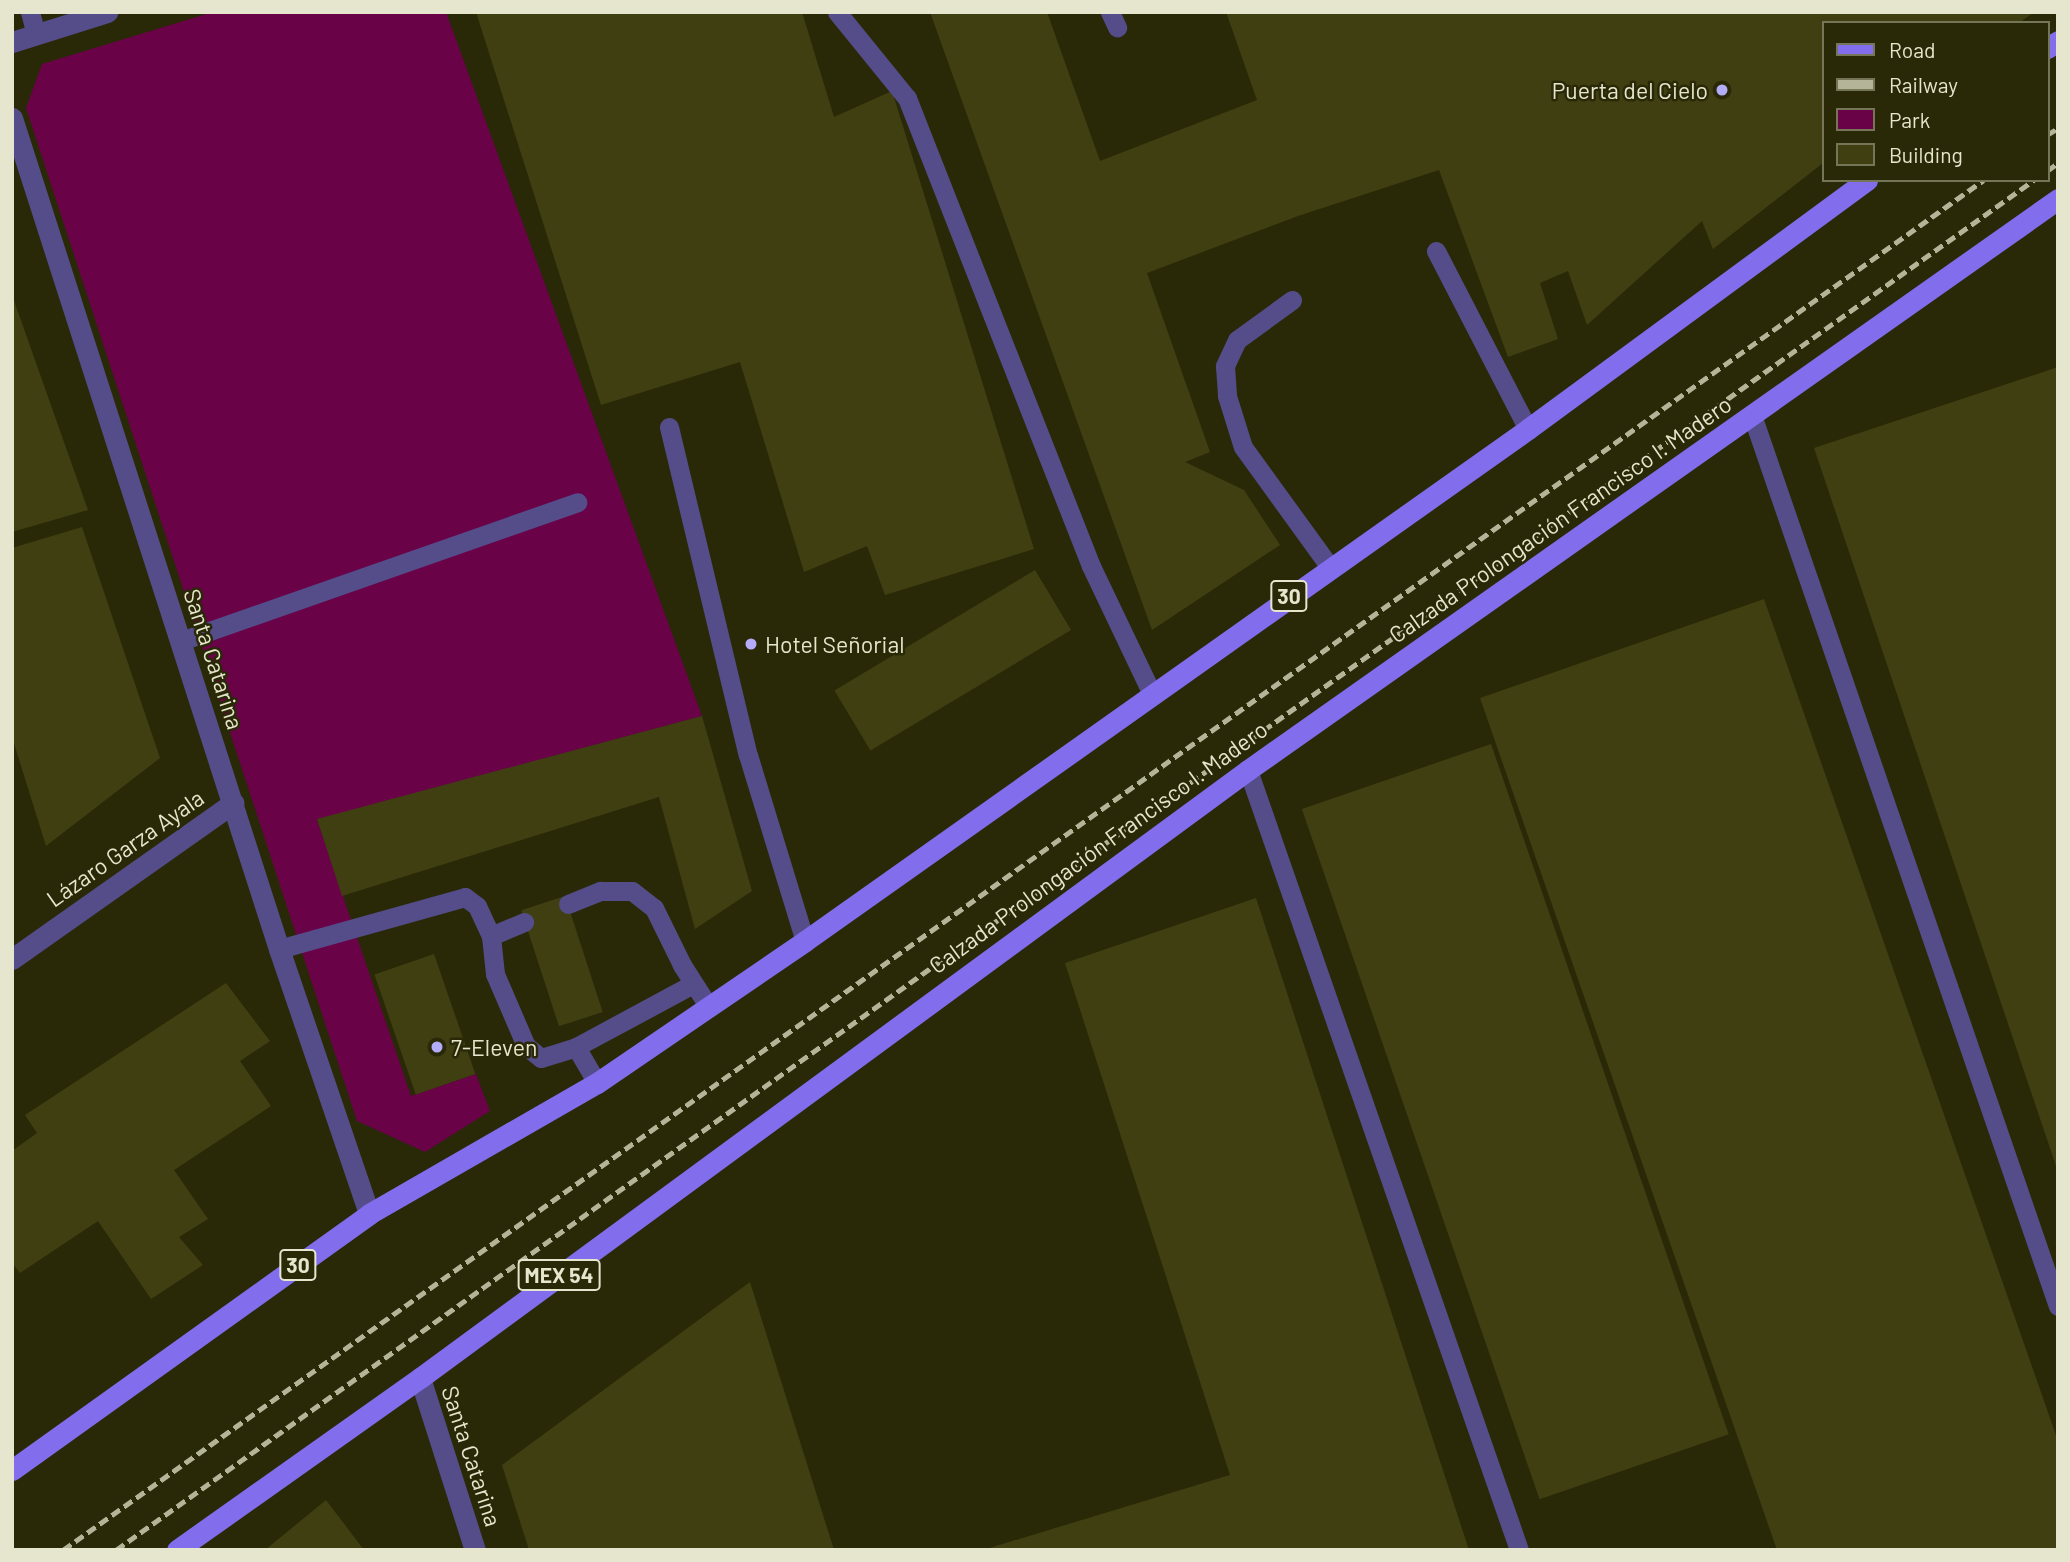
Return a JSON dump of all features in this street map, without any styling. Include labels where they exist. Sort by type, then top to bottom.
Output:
[{"type":"main road","name":"30","points":[[12,1470],[369,1214],[597,1083],[805,941],[1151,692],[1528,429],[1864,182]]},
{"type":"main road","name":"Calzada Prolongación Francisco I. Madero","points":[[177,1550],[420,1378],[938,995],[1248,770],[2058,199]]},
{"type":"street","points":[[12,42],[107,12]]},
{"type":"street","name":"Santa Catarina","points":[[12,118],[279,949],[369,1214]]},
{"type":"street","name":"Lázaro Garza Ayala","points":[[12,959],[233,803]]},
{"type":"street","name":"Santa Catarina","points":[[420,1378],[475,1550]]},
{"type":"lane","points":[[30,12],[36,34]]},
{"type":"lane","points":[[837,12],[907,98],[1091,566],[1151,692]]},
{"type":"lane","points":[[1436,251],[1528,429]]},
{"type":"lane","points":[[1292,300],[1237,340],[1225,366],[1227,396],[1243,447],[1330,567]]},
{"type":"lane","points":[[1752,415],[2058,1306]]},
{"type":"lane","points":[[669,427],[748,755],[805,941]]},
{"type":"lane","points":[[181,641],[577,502]]},
{"type":"lane","points":[[1248,770],[1519,1550]]},
{"type":"lane","points":[[568,904],[600,891],[632,891],[654,908],[693,984],[709,1007]]},
{"type":"lane","points":[[279,949],[466,897],[477,906],[491,936],[495,974],[532,1054],[541,1058],[576,1047],[693,984]]},
{"type":"lane","points":[[491,936],[524,922]]},
{"type":"lane","points":[[576,1047],[597,1083]]},
{"type":"green space","points":[[213,12],[446,12],[702,716],[317,820],[411,1096],[476,1074],[490,1111],[425,1152],[357,1121],[26,108],[42,64]]},
{"type":"building","points":[[476,12],[802,12],[834,117],[892,91],[1034,549],[885,595],[867,546],[804,572],[740,362],[601,405]]},
{"type":"building","points":[[930,12],[1047,12],[1100,161],[1257,100],[1226,12],[2034,12],[2022,21],[1822,21],[1822,164],[1713,249],[1702,221],[1587,325],[1568,271],[1540,283],[1558,339],[1508,357],[1439,170],[1298,216],[1147,273],[1210,452],[1185,462],[1244,490],[1280,545],[1152,630]]},
{"type":"building","points":[[12,295],[88,510],[12,532]]},
{"type":"building","points":[[2058,367],[2058,1169],[2057,1169],[1814,448]]},
{"type":"building","points":[[82,527],[160,758],[46,846],[12,737],[12,548]]},
{"type":"building","points":[[1035,570],[1071,630],[870,751],[834,691]]},
{"type":"building","points":[[1764,599],[2058,1441],[2058,1550],[1777,1550],[1480,698]]},
{"type":"building","points":[[702,716],[752,891],[695,929],[659,797],[342,896],[317,819]]},
{"type":"building","points":[[1491,744],[1729,1434],[1540,1499],[1302,809]]},
{"type":"building","name":"7-Eleven","points":[[565,896],[603,1012],[559,1026],[521,910]]},
{"type":"building","points":[[1256,898],[1469,1550],[983,1550],[1230,1475],[1065,963]]},
{"type":"building","points":[[434,954],[475,1074],[416,1095],[374,975]]},
{"type":"building","points":[[226,983],[270,1041],[240,1061],[271,1106],[174,1170],[208,1219],[179,1237],[203,1265],[151,1299],[98,1221],[20,1273],[12,1263],[12,1151],[37,1133],[25,1115]]},
{"type":"building","points":[[750,1282],[834,1550],[529,1550],[502,1465]]},
{"type":"building","points":[[326,1500],[364,1550],[265,1550]]},
{"type":"railway","points":[[2049,134],[2058,128]]},
{"type":"railway","points":[[2049,170],[2058,163]]},
{"type":"railway","points":[[63,1550],[1981,182]]},
{"type":"railway","points":[[116,1550],[2031,182]]},
{"type":"place","name":"Puerta del Cielo","points":[[1722,90]]},
{"type":"place","name":"Hotel Señorial","points":[[751,644]]},
{"type":"place","name":"7-Eleven","points":[[437,1047]]}]
